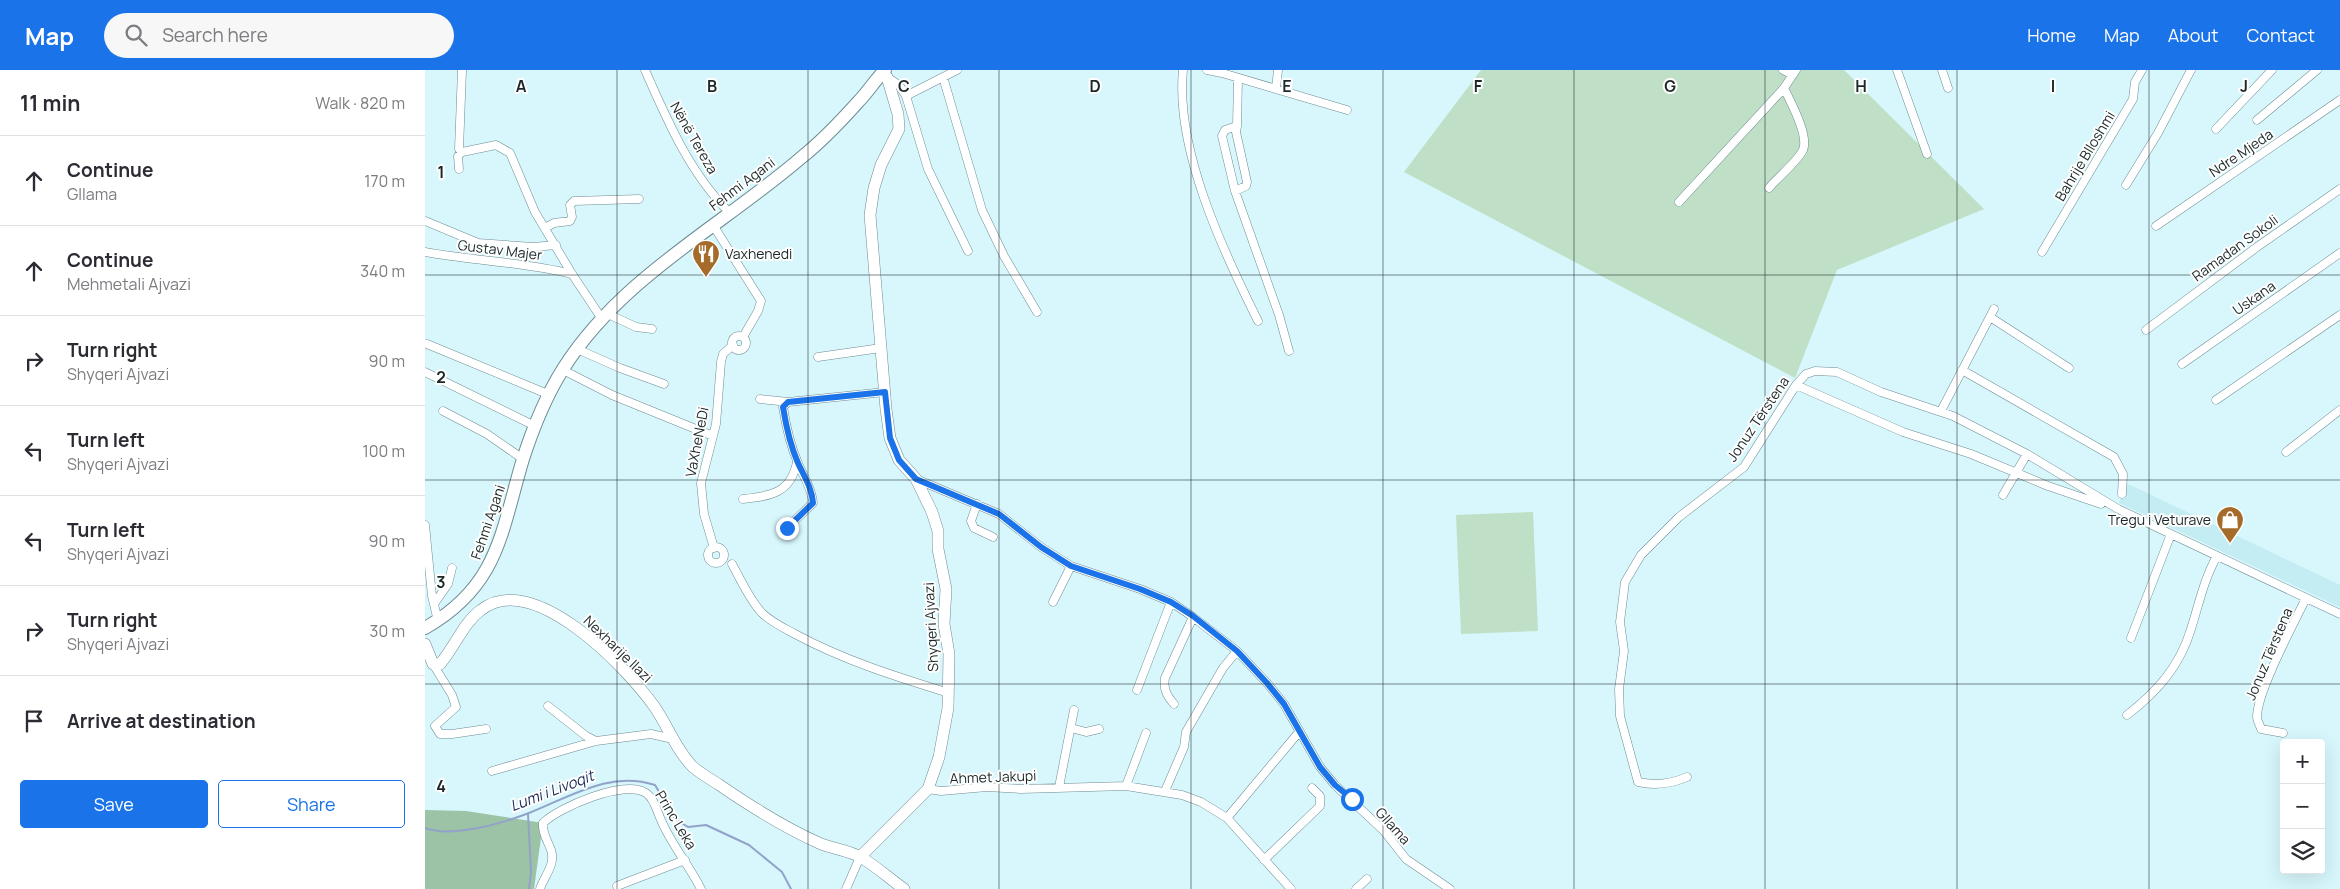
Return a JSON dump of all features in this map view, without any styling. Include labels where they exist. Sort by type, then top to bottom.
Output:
[{"type":"main road","name":"Fehmi Agani","points":[[425,628],[455,609],[471,593],[493,559],[513,499],[523,458],[535,426],[563,370],[577,348],[605,316],[678,251],[802,157],[885,73]]},
{"type":"street","points":[[459,168],[458,156],[462,152],[459,149],[459,141],[462,70]]},
{"type":"street","name":"Nënë Tereza","points":[[645,70],[671,129],[691,162],[730,213]]},
{"type":"street","points":[[907,96],[957,70]]},
{"type":"street","points":[[1183,70],[1181,86],[1183,115],[1197,175],[1214,227],[1258,321]]},
{"type":"street","points":[[1207,70],[1222,71],[1238,79],[1347,110]]},
{"type":"street","points":[[1276,89],[1278,70]]},
{"type":"street","points":[[1679,202],[1784,88],[1794,72],[1783,70]]},
{"type":"street","points":[[1897,70],[1927,154]]},
{"type":"street","points":[[1943,70],[1949,88]]},
{"type":"street","name":"Bahrije Blloshmi","points":[[2042,252],[2133,99],[2135,82],[2142,70]]},
{"type":"street","points":[[2126,185],[2158,133],[2191,70]]},
{"type":"street","points":[[2216,129],[2272,70]]},
{"type":"street","points":[[2257,120],[2317,70]]},
{"type":"street","points":[[885,73],[899,85],[907,96],[928,169],[968,251]]},
{"type":"street","name":"Shyqeri Ajvazi","points":[[860,857],[927,789],[939,758],[946,729],[949,693],[949,654],[944,624],[946,589],[938,549],[938,531],[932,512],[916,479],[899,460],[890,438],[885,392],[871,215],[874,188],[881,166],[899,129],[898,114],[885,73]]},
{"type":"street","points":[[943,77],[982,210],[1004,256],[1037,312]]},
{"type":"street","points":[[1235,191],[1246,186],[1247,182],[1236,132],[1238,79]]},
{"type":"street","points":[[1769,188],[1802,152],[1805,141],[1784,88]]},
{"type":"street","name":"Ndre Mjeda","points":[[2155,226],[2340,100]]},
{"type":"street","points":[[1237,126],[1225,130],[1223,136],[1235,191],[1277,308],[1289,351]]},
{"type":"street","name":"Gustav Majer","points":[[462,152],[496,145],[509,153],[535,212],[545,228],[554,223],[570,221],[572,216],[571,205],[574,201],[639,198]]},
{"type":"street","name":"Ramadan Sokoli","points":[[2146,330],[2257,247],[2340,189]]},
{"type":"street","name":"Gustav Majer","points":[[425,221],[477,243],[533,247],[556,245]]},
{"type":"street","name":"VaXheNeDi","points":[[713,224],[761,301],[758,311],[743,337],[735,337],[733,345],[726,350],[721,362],[716,420],[703,470],[701,497],[714,548]]},
{"type":"street","points":[[545,228],[572,274],[605,316],[636,327],[652,329]]},
{"type":"street","name":"Gustav Majer","points":[[425,252],[484,262],[551,269],[572,274]]},
{"type":"street","name":"Uskana","points":[[2182,364],[2340,253]]},
{"type":"street","points":[[1941,411],[1994,309]]},
{"type":"street","points":[[2217,400],[2340,315]]},
{"type":"street","points":[[1989,317],[2069,368]]},
{"type":"street","points":[[427,344],[550,395]]},
{"type":"street","points":[[577,348],[620,368],[664,384]]},
{"type":"street","points":[[818,357],[881,348]]},
{"type":"street","points":[[563,370],[612,396],[713,436]]},
{"type":"street","points":[[1962,370],[2114,457],[2123,474],[2121,494]]},
{"type":"street","name":"Jonuz Tërstena","points":[[1687,777],[1673,783],[1654,784],[1638,782],[1636,776],[1633,758],[1620,716],[1619,689],[1624,651],[1620,622],[1625,582],[1641,555],[1679,517],[1744,467],[1796,385],[1806,374],[1815,371],[1837,372],[1881,392],[1941,411],[2027,454],[2117,509],[2340,614]]},
{"type":"street","points":[[425,372],[535,426]]},
{"type":"street","points":[[1796,385],[1903,432],[1971,454],[2047,486],[2117,509]]},
{"type":"street","points":[[760,399],[788,402],[885,392]]},
{"type":"street","points":[[787,528],[813,503],[812,494],[797,462],[786,428],[783,407],[788,402]]},
{"type":"street","points":[[2286,452],[2340,410]]},
{"type":"street","points":[[443,411],[487,434],[523,458]]},
{"type":"street","points":[[2003,495],[2027,454]]},
{"type":"street","points":[[743,500],[778,492],[788,484],[797,462]]},
{"type":"street","name":"Gllama","points":[[916,479],[999,514],[1041,547],[1071,566],[1140,589],[1171,602],[1193,616],[1237,651],[1284,704],[1320,767],[1335,785],[1384,831],[1406,859],[1449,889]]},
{"type":"street","points":[[977,504],[971,521],[974,528],[993,537]]},
{"type":"street","points":[[425,525],[434,604],[438,621]]},
{"type":"street","points":[[2131,638],[2171,534]]},
{"type":"street","points":[[2127,715],[2148,699],[2163,684],[2179,658],[2191,631],[2209,570],[2217,556]]},
{"type":"street","name":"Shyqeri Ajvazi","points":[[732,564],[763,614],[777,624],[816,645],[867,666],[949,693]]},
{"type":"street","points":[[1053,602],[1071,566]]},
{"type":"street","points":[[434,604],[448,584],[452,568]]},
{"type":"street","name":"Jonuz Tërstena","points":[[2283,733],[2261,728],[2257,718],[2261,700],[2271,673],[2306,598]]},
{"type":"street","name":"Nexharije Ilazi","points":[[433,664],[440,664],[448,655],[464,630],[481,609],[497,601],[513,599],[534,603],[562,617],[586,636],[627,675],[654,706],[673,739],[693,767],[751,807],[820,843],[860,857],[905,889]]},
{"type":"street","points":[[1137,690],[1171,602]]},
{"type":"street","points":[[1174,704],[1167,696],[1163,685],[1193,616]]},
{"type":"street","points":[[425,644],[433,664],[452,695],[456,707],[435,726],[440,734],[486,729]]},
{"type":"street","points":[[1165,791],[1185,747],[1186,732],[1223,668],[1237,651]]},
{"type":"street","points":[[548,706],[586,736],[596,741]]},
{"type":"street","points":[[1059,787],[1074,710]]},
{"type":"street","points":[[1071,728],[1086,732],[1099,729]]},
{"type":"street","points":[[1126,786],[1146,732]]},
{"type":"street","points":[[1227,818],[1299,732]]},
{"type":"street","points":[[492,771],[596,741],[651,734],[673,739]]},
{"type":"street","name":"Ahmet Jakupi","points":[[927,789],[941,792],[987,787],[1021,789],[1126,786],[1165,791],[1201,802],[1227,818],[1291,889]]},
{"type":"street","points":[[1264,860],[1320,806],[1320,796],[1312,788]]},
{"type":"street","name":"Princ Leka","points":[[540,889],[549,874],[552,858],[543,823],[563,810],[595,795],[638,790],[647,794],[701,889]]},
{"type":"street","points":[[846,889],[860,857]]},
{"type":"street","name":"Princ Leka","points":[[617,886],[685,860]]},
{"type":"street","points":[[1356,889],[1367,879]]},
{"type":"shaded area","name":"Tregu i Veturave","points":[[2126,483],[2340,585],[2340,607],[2119,503]]},
{"type":"green space","points":[[1481,70],[1844,70],[1984,209],[1837,270],[1795,378],[1404,172]]},
{"type":"green space","points":[[1533,512],[1538,631],[1461,634],[1456,515]]},
{"type":"green space","points":[[425,810],[466,811],[543,823],[534,889],[425,889]]},
{"type":"waterway","name":"Lumi i Livoqit","points":[[425,828],[450,832],[482,827],[521,816],[591,787],[606,783],[638,781],[655,785],[675,819],[688,827],[706,825],[749,845],[782,872],[791,889]]},
{"type":"waterway","points":[[528,814],[531,872],[529,889]]},
{"type":"place","name":"Vaxhenedi","points":[[706,278]]},
{"type":"place","name":"Tregu i Veturave","points":[[2230,544]]},
{"type":"route","points":[[787,528],[804,514],[813,503],[812,494],[797,462],[786,428],[783,407],[788,402],[823,400],[885,392],[890,438],[899,460],[916,479],[927,482],[999,514],[1041,547],[1071,566],[1140,589],[1171,602],[1193,616],[1237,651],[1267,683],[1284,704],[1320,767],[1335,785],[1352,799]]}]
